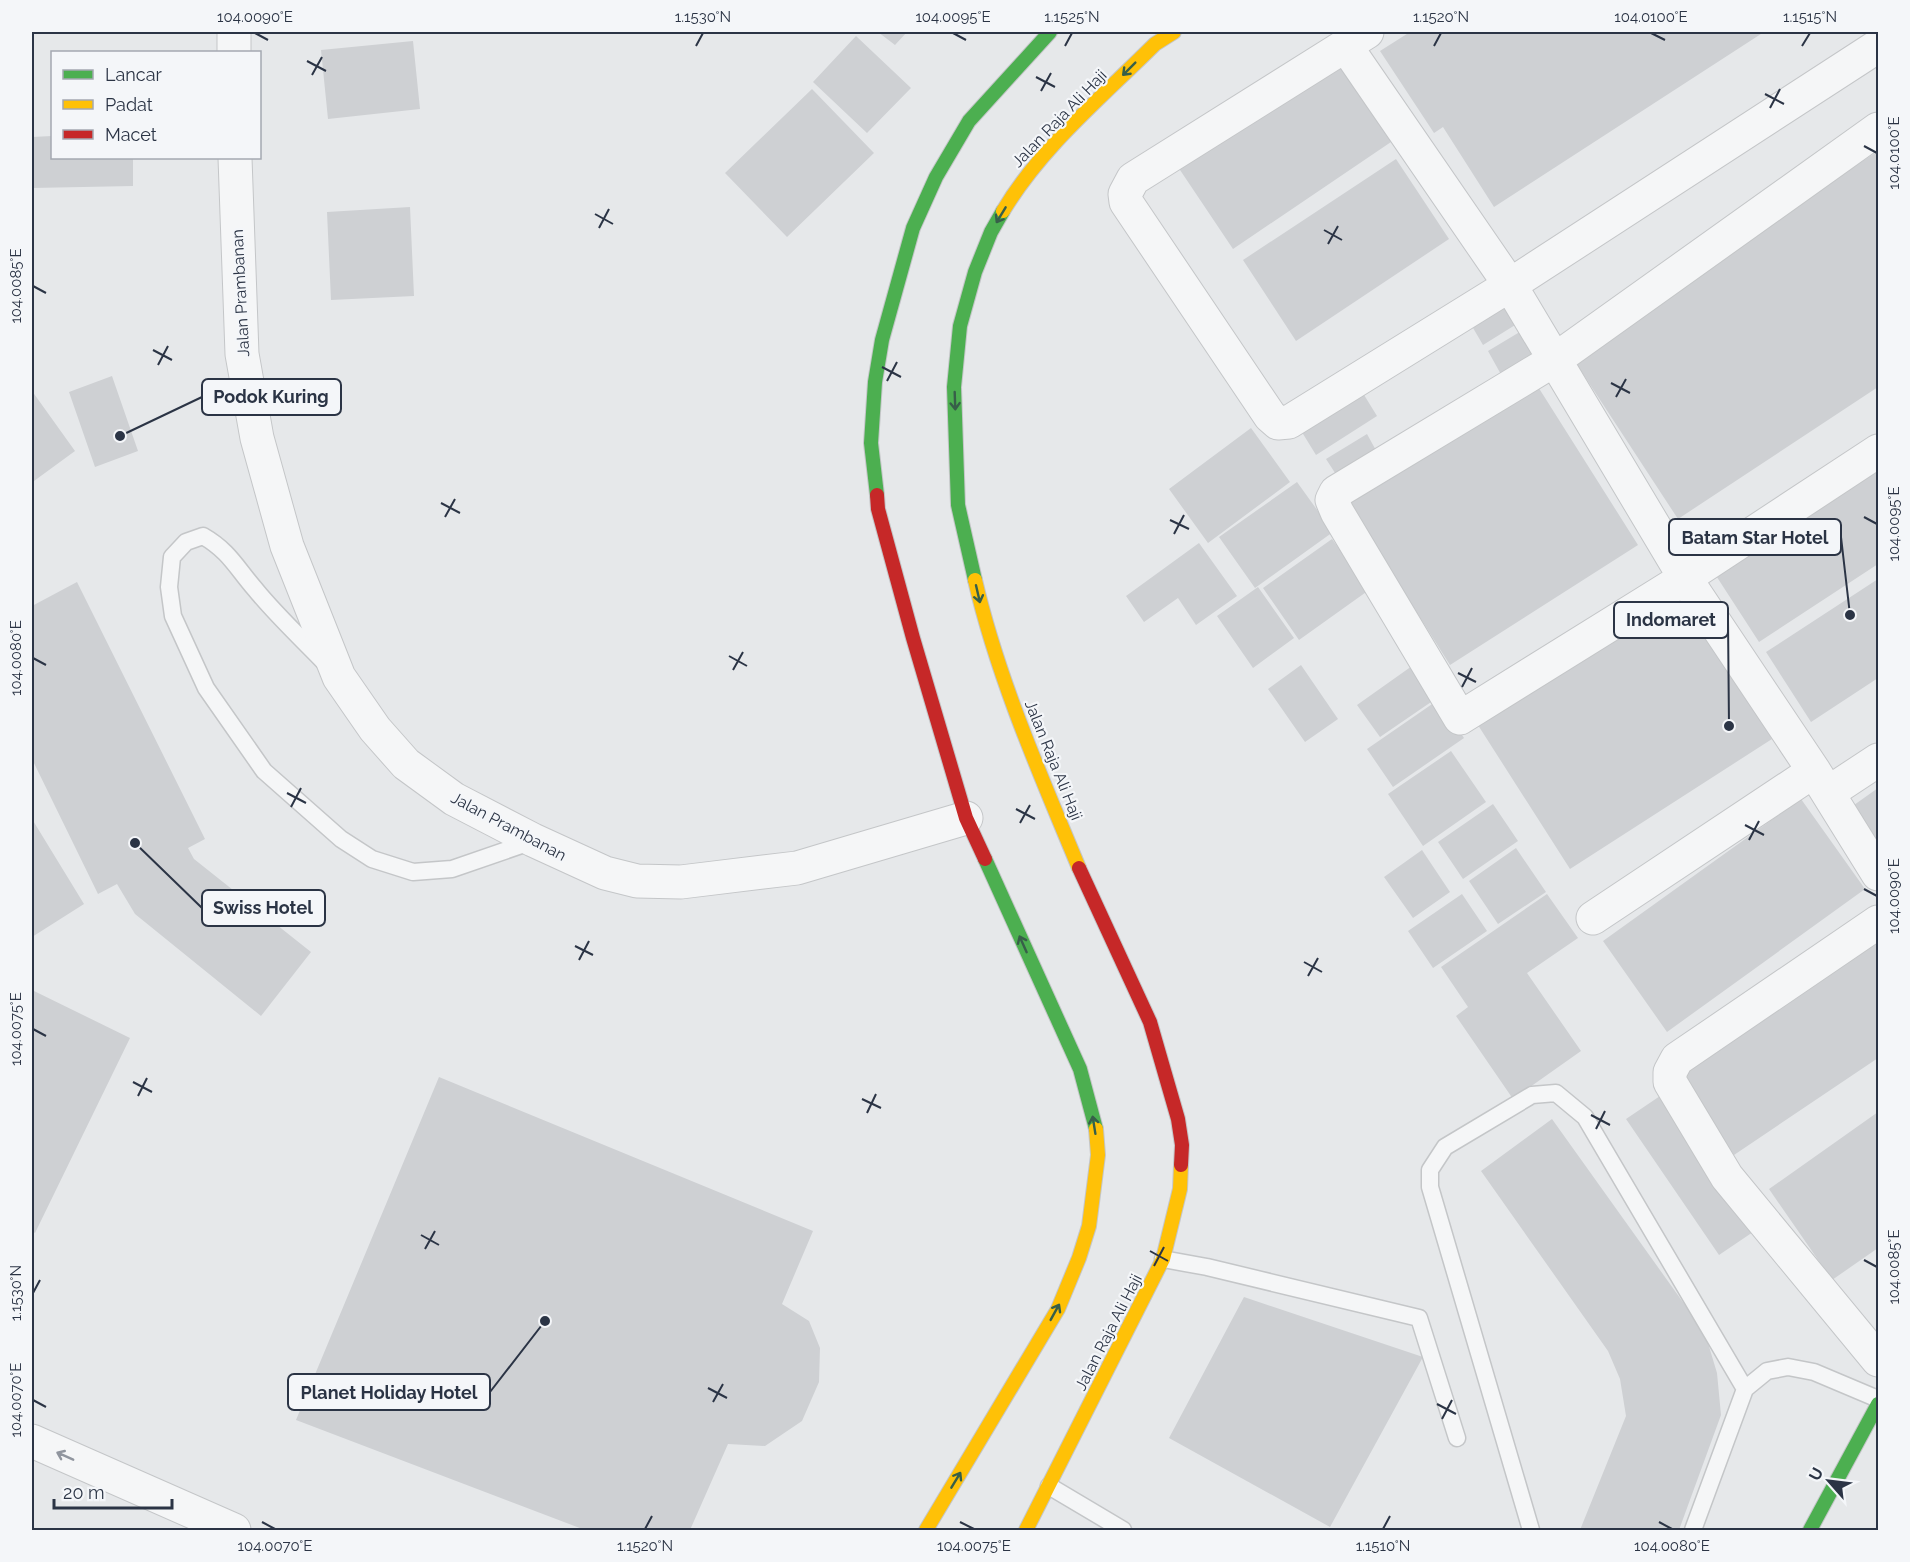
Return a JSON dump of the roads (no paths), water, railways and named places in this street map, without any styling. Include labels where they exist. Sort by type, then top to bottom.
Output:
[{"type":"main road","points":[[926,1530],[1058,1309],[1079,1258],[1089,1226],[1098,1155],[1095,1122],[1080,1070],[966,818],[913,638],[878,509],[871,443],[875,382],[882,340],[913,228],[936,177],[969,121],[1050,32]]},
{"type":"main road","name":"Jalan Raja Ali Haji","points":[[1026,1530],[1163,1259],[1180,1190],[1182,1145],[1178,1119],[1150,1022],[1075,857],[1029,746],[986,628],[958,505],[954,387],[960,326],[975,273],[991,232],[1019,185],[1039,159],[1146,52],[1174,32]]},
{"type":"main road","points":[[1810,1530],[1878,1404]]},
{"type":"street","points":[[234,32],[234,51]]},
{"type":"street","points":[[1878,46],[1510,285],[1289,422],[1278,423],[1270,416],[1126,202],[1125,194],[1133,179],[1356,38],[1510,285],[1556,359],[1685,578],[1821,782],[1878,874]]},
{"type":"street","points":[[1878,129],[1556,359],[1336,492],[1332,500],[1460,718],[1685,578],[1878,451]]},
{"type":"street","name":"Jalan Prambanan","points":[[235,159],[242,354],[257,438],[287,546],[339,677],[375,729],[406,764],[454,799],[533,840],[605,873],[637,881],[681,882],[797,868],[966,818]]},
{"type":"street","points":[[1593,918],[1821,782],[1878,760]]},
{"type":"street","points":[[1878,922],[1677,1059],[1670,1072],[1670,1082],[1727,1177],[1878,1360]]},
{"type":"street","points":[[32,1441],[234,1530]]},
{"type":"lane","points":[[339,677],[255,589],[219,546],[203,536],[186,542],[172,557],[169,587],[173,616],[206,688],[264,771],[341,839],[372,858],[413,872],[452,868],[533,840]]},
{"type":"lane","points":[[1531,1530],[1430,1186],[1430,1170],[1444,1147],[1532,1095],[1556,1093],[1585,1117],[1745,1389]]},
{"type":"lane","points":[[1163,1259],[1207,1267],[1419,1318],[1457,1438]]},
{"type":"lane","points":[[1693,1530],[1745,1389],[1767,1371],[1788,1367],[1814,1371],[1878,1399]]},
{"type":"lane","points":[[1048,1486],[1098,1524],[1123,1530]]},
{"type":"place","name":"Podok Kuring","points":[[120,436]]},
{"type":"place","name":"Batam Star Hotel","points":[[1850,615]]},
{"type":"place","name":"Indomaret","points":[[1729,726]]},
{"type":"place","name":"Swiss Hotel","points":[[135,843]]},
{"type":"place","name":"Planet Holiday Hotel","points":[[545,1321]]}]
